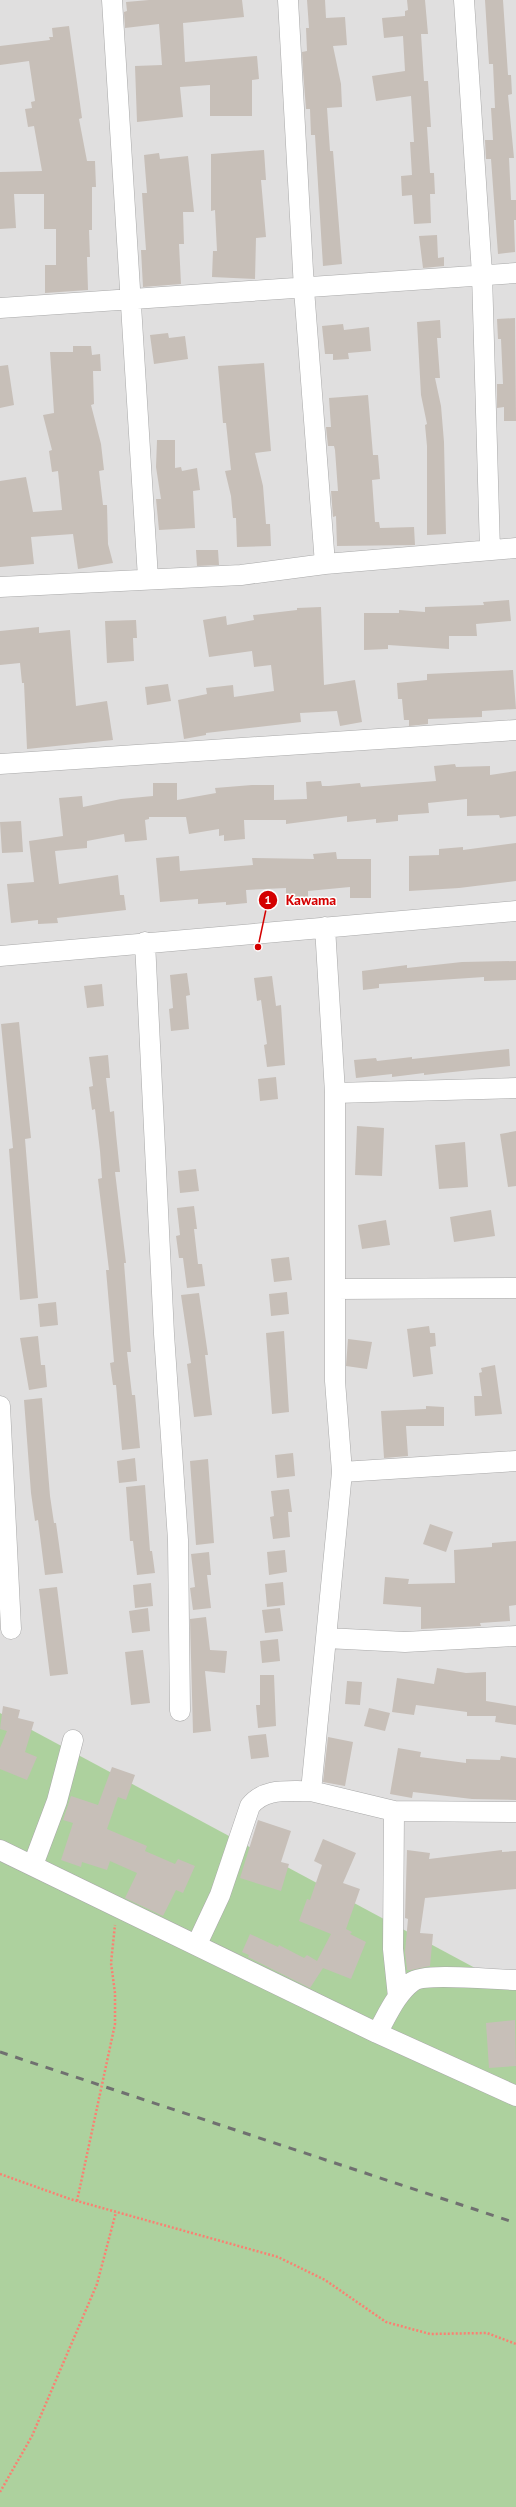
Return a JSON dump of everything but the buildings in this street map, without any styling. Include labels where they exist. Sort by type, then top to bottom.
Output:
[{"type":"street","points":[[112,0],[132,299],[148,578]]},
{"type":"street","points":[[288,0],[304,289],[325,564]]},
{"type":"street","points":[[464,0],[482,274],[490,550]]},
{"type":"street","points":[[0,308],[304,289],[482,274],[516,273]]},
{"type":"street","points":[[0,587],[148,578],[241,575],[325,564],[516,548]]},
{"type":"street","points":[[0,764],[516,730]]},
{"type":"street","points":[[0,956],[145,942],[516,911]]},
{"type":"street","points":[[311,1791],[342,1472],[336,1381],[335,1093],[325,927]]},
{"type":"street","points":[[145,942],[164,1334],[178,1540],[180,1711]]},
{"type":"street","points":[[335,1093],[516,1088]]},
{"type":"street","points":[[335,1289],[516,1288]]},
{"type":"street","points":[[0,1406],[11,1629]]},
{"type":"street","points":[[342,1472],[516,1461]]},
{"type":"street","points":[[326,1638],[405,1642],[516,1636]]},
{"type":"street","points":[[33,1865],[57,1801],[73,1740]]},
{"type":"street","points":[[197,1944],[220,1895],[250,1806],[256,1798],[265,1792],[311,1791],[394,1811],[516,1812]]},
{"type":"street","points":[[394,1811],[393,1949],[398,1997]]},
{"type":"street","points":[[0,1850],[197,1944],[377,2033],[516,2096]]},
{"type":"street","points":[[377,2033],[398,1997],[413,1980],[421,1977],[436,1976],[516,1980]]},
{"type":"path","points":[[77,2201],[115,2024],[115,1993],[111,1963],[118,1907]]},
{"type":"path","points":[[0,2174],[77,2201],[278,2257],[325,2280],[386,2322],[430,2334],[487,2334],[516,2344]]},
{"type":"path","points":[[0,2492],[32,2436],[97,2284],[116,2212]]},
{"type":"shaded area","points":[[0,0],[516,0],[516,2131],[0,1893]]},
{"type":"green space","points":[[0,1713],[516,1990],[516,2507],[0,2507]]},
{"type":"railway","points":[[0,2052],[516,2223]]},
{"type":"place","name":"Kawama","points":[[258,947]]}]
